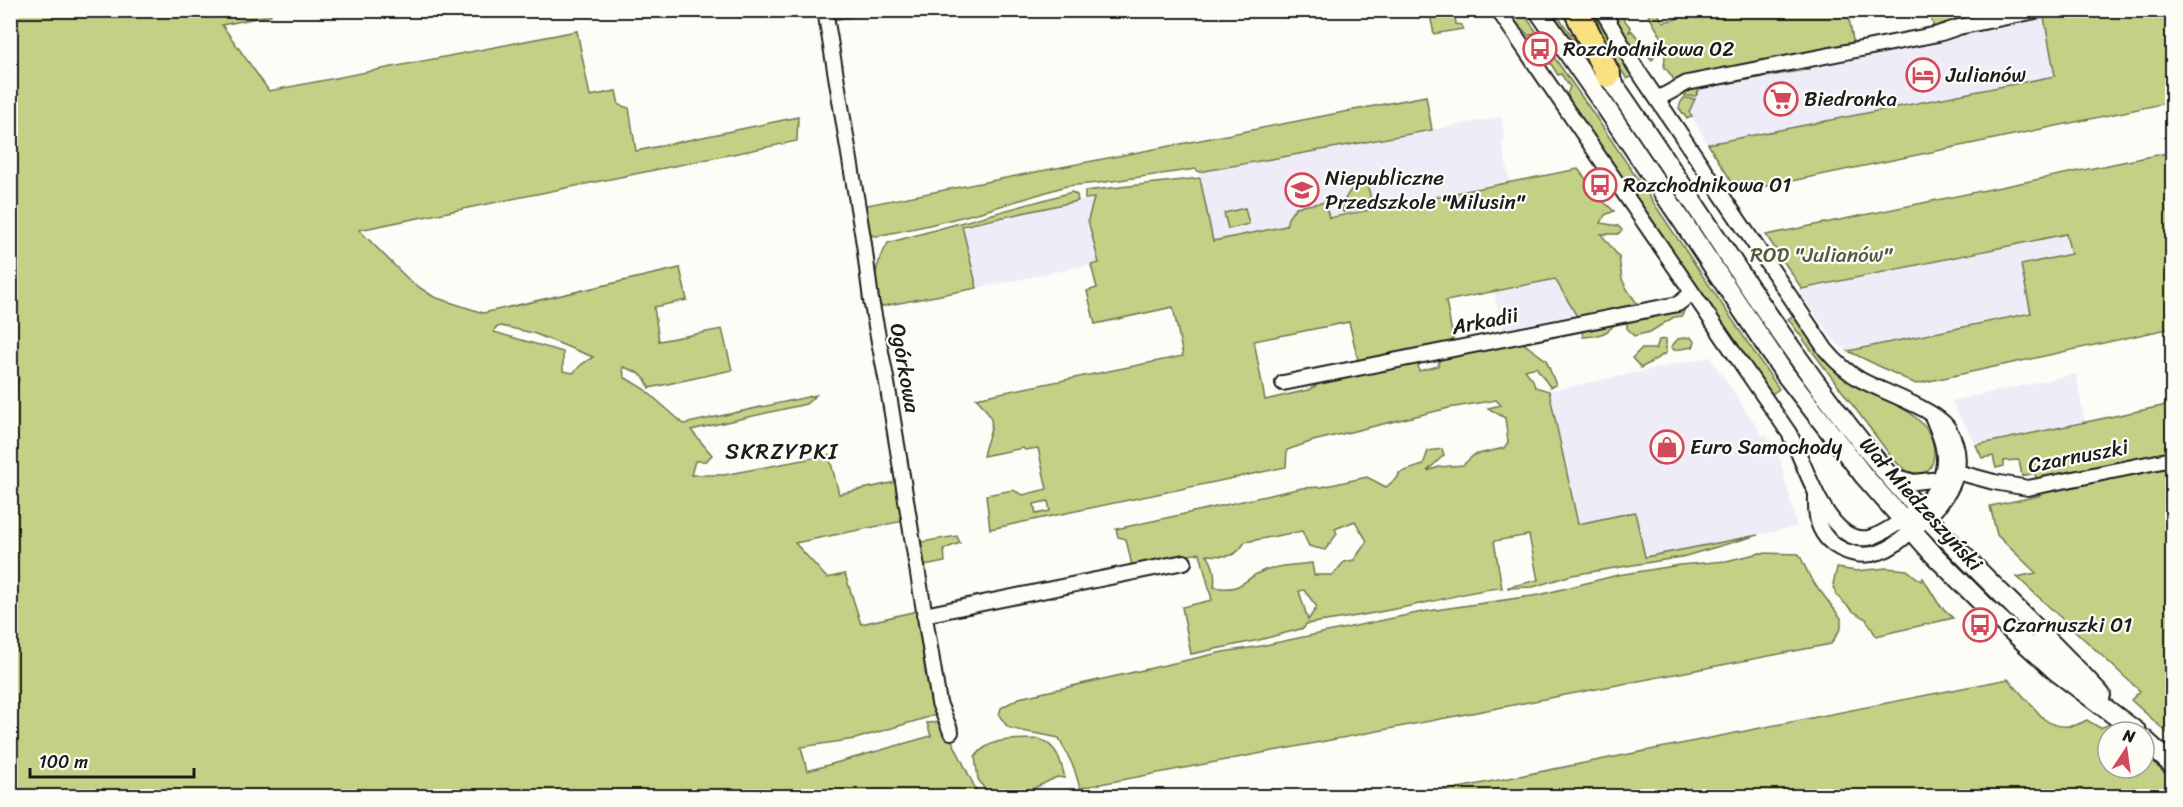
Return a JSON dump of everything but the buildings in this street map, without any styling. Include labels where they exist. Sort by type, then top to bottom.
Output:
[{"type":"highway","points":[[1576,10],[1608,75]]},
{"type":"main road","name":"Wał Miedzeszyński","points":[[1538,10],[1785,374],[1843,451],[1906,525],[1971,592],[2031,650],[2121,720]]},
{"type":"main road","name":"Wał Miedzeszyński","points":[[1562,10],[1798,359],[1835,409],[1922,513],[1980,574],[2068,658],[2125,720]]},
{"type":"main road","points":[[2156,750],[2172,765]]},
{"type":"street","name":"Ogórkowa","points":[[825,10],[924,615],[941,709],[951,732]]},
{"type":"street","points":[[1498,10],[1789,433],[1816,494],[1839,527],[1858,538],[1875,536],[1906,525],[1945,500],[1957,472],[1957,456],[1951,434],[1940,419],[1860,379],[1840,365],[1826,350],[1657,99],[1602,10]]},
{"type":"street","points":[[1657,99],[1687,83],[1938,34],[1959,27],[2040,10]]},
{"type":"street","name":"Arkadii","points":[[1283,383],[1678,304],[1692,293]]},
{"type":"street","points":[[1922,513],[1940,479],[1945,451],[1932,416]]},
{"type":"street","name":"Czarnuszki","points":[[1957,472],[2028,488],[2172,459]]},
{"type":"street","points":[[1888,474],[1914,482],[1940,479]]},
{"type":"street","points":[[924,615],[1184,562]]},
{"type":"shaded area","points":[[2043,12],[2055,76],[1708,144],[1689,112],[1700,88],[1954,37],[1958,29]]},
{"type":"shaded area","name":"Niepubliczne Przedszkole \"Milusin\"","points":[[1501,117],[1505,140],[1502,142],[1510,183],[1212,241],[1199,172]]},
{"type":"shaded area","points":[[1094,198],[1088,220],[1099,263],[977,288],[961,226]]},
{"type":"shaded area","points":[[2066,234],[2071,254],[2021,265],[2031,313],[1848,351],[1837,344],[1797,290]]},
{"type":"shaded area","points":[[1555,279],[1578,318],[1503,334],[1494,291]]},
{"type":"shaded area","name":"Euro Samochody","points":[[1710,357],[1780,458],[1797,527],[1644,557],[1577,524],[1549,391]]},
{"type":"shaded area","points":[[2076,374],[2085,423],[1976,445],[1951,401]]},
{"type":"green space","points":[[832,10],[883,11],[834,20]]},
{"type":"green space","points":[[1930,10],[2029,11],[1934,30]]},
{"type":"green space","points":[[2050,10],[2172,11],[2172,102],[1738,192],[1708,144],[2055,76],[2043,12]]},
{"type":"green space","points":[[11,11],[270,11],[271,15],[222,25],[269,91],[577,31],[590,96],[616,91],[619,105],[629,108],[636,151],[798,117],[797,141],[359,230],[411,282],[434,297],[483,313],[680,268],[687,300],[654,307],[659,341],[722,329],[732,370],[649,388],[643,376],[623,367],[624,377],[644,389],[684,424],[816,395],[806,404],[691,430],[712,455],[706,461],[695,461],[691,475],[724,475],[829,455],[839,494],[901,481],[908,520],[795,543],[827,578],[845,574],[861,624],[917,611],[926,677],[939,714],[855,739],[801,747],[807,771],[931,736],[927,723],[943,722],[979,796],[11,796],[10,412],[19,379],[11,401],[10,326],[14,314],[10,307]],"holes":[[[501,326],[533,333],[593,357],[573,373],[563,371],[563,352],[494,332],[495,328]]]},
{"type":"green space","points":[[1505,11],[1522,11],[1779,389],[1770,395],[1567,101],[1570,99],[1567,94],[1570,87],[1561,74],[1558,75],[1532,34],[1529,36]]},
{"type":"green space","points":[[1546,11],[1554,11],[1611,90],[1605,94]]},
{"type":"green space","points":[[1583,11],[1595,11],[1635,74],[1627,79]]},
{"type":"green space","points":[[1610,11],[1617,11],[1631,28],[1629,32],[1632,31],[1654,58],[1652,60],[1640,48],[1636,51],[1644,66]]},
{"type":"green space","points":[[1646,11],[1656,11],[1663,22],[1677,19],[1673,11],[1864,11],[1848,14],[1854,46],[1675,81],[1664,68],[1666,45]]},
{"type":"green space","points":[[1446,12],[1448,19],[1455,17],[1456,24],[1462,25],[1463,29],[1434,34],[1430,15]]},
{"type":"green space","points":[[1810,66],[1810,69],[1700,88],[1696,96],[1685,96],[1683,92],[1695,86],[1764,72],[1773,73]]},
{"type":"green space","points":[[1426,96],[1432,130],[1199,172],[1196,169],[1066,186],[981,212],[925,226],[877,236],[868,235],[862,206]]},
{"type":"green space","points":[[1684,98],[1695,99],[1689,112],[1692,116],[1687,119],[1679,108]]},
{"type":"green space","name":"ROD \"Julianów\"","points":[[2172,152],[2172,328],[1916,384],[1848,351],[2031,313],[2021,265],[2071,254],[2066,234],[1802,289],[1766,235]]},
{"type":"green space","points":[[1578,169],[1603,201],[1614,211],[1605,215],[1601,223],[1618,226],[1622,230],[1618,234],[1601,234],[1619,257],[1622,279],[1638,305],[1578,318],[1555,279],[1446,301],[1454,344],[1359,364],[1349,322],[1254,341],[1265,400],[1308,390],[1326,380],[1418,362],[1419,371],[1438,366],[1440,359],[1450,354],[1519,340],[1546,360],[1556,385],[1550,387],[1536,367],[1525,370],[1533,380],[1535,387],[1549,391],[1578,524],[1635,512],[1645,557],[1758,535],[1682,557],[1572,575],[1533,587],[1508,588],[1538,580],[1529,535],[1494,541],[1502,588],[1306,624],[1304,628],[1259,640],[1191,654],[1182,607],[1212,600],[1200,553],[1132,566],[1126,539],[1118,537],[1116,529],[1302,488],[1322,487],[1367,477],[1386,487],[1398,477],[1399,473],[1423,465],[1428,451],[1442,449],[1444,455],[1427,471],[1439,467],[1463,465],[1474,455],[1504,448],[1508,442],[1505,418],[1488,408],[1501,405],[1496,400],[1449,408],[1313,441],[1287,450],[1286,467],[990,529],[986,495],[1013,490],[1023,495],[1047,489],[1038,448],[1025,450],[1023,448],[983,456],[992,426],[989,415],[976,398],[1183,356],[1173,307],[1095,324],[1087,291],[1097,288],[1091,265],[1099,263],[1088,220],[1094,198],[1085,199],[1085,191],[1200,178],[1213,241],[1286,226],[1288,218],[1296,207],[1325,202],[1329,218]],"holes":[[[1048,501],[1050,511],[1036,514],[1034,504]],[[1355,521],[1367,541],[1354,560],[1344,562],[1333,575],[1314,575],[1312,563],[1288,565],[1265,570],[1231,588],[1214,587],[1214,570],[1207,555],[1229,556],[1237,552],[1245,542],[1302,531],[1309,546],[1325,550],[1337,534],[1335,529]],[[1304,590],[1317,607],[1308,620],[1299,591]]]},
{"type":"green space","points":[[1359,183],[1368,188],[1371,206],[1343,212],[1343,204],[1347,196]]},
{"type":"green space","points":[[1072,192],[1077,195],[1078,201],[962,226],[977,288],[878,307],[875,288],[876,274],[888,243]]},
{"type":"green space","points":[[1245,208],[1249,224],[1228,229],[1224,213]]},
{"type":"green space","points":[[1680,307],[1684,311],[1682,316],[1674,317],[1650,332],[1634,336],[1627,328],[1627,321]]},
{"type":"green space","points":[[1794,315],[1832,367],[1862,388],[1910,413],[1923,425],[1932,439],[1934,455],[1930,468],[1919,474],[1910,472],[1894,460],[1788,319]]},
{"type":"green space","points":[[1609,323],[1613,326],[1607,331],[1583,337],[1582,331]]},
{"type":"green space","points":[[1690,337],[1695,342],[1693,347],[1674,350],[1671,347],[1678,339]]},
{"type":"green space","points":[[1666,339],[1666,353],[1641,368],[1632,358],[1641,349],[1656,349],[1659,340]]},
{"type":"green space","points":[[2172,404],[2172,455],[2037,483],[2035,473],[2022,476],[2019,460],[2004,461],[2004,466],[1996,468],[1993,456],[1982,458],[1976,445]]},
{"type":"green space","points":[[2168,463],[2172,485],[2172,737],[2156,720],[2131,700],[2140,691],[2017,577],[2036,573],[1997,535],[1990,506],[2039,496],[2038,491]]},
{"type":"green space","points":[[957,536],[960,543],[944,549],[945,562],[919,567],[915,543]]},
{"type":"green space","points":[[1760,553],[1799,554],[1811,579],[1841,618],[1841,628],[1831,644],[1080,788],[1074,768],[1059,738],[1008,727],[999,715],[1001,708],[1019,698],[1223,652],[1422,612],[1539,595],[1618,575],[1680,565],[1726,561]]},
{"type":"green space","points":[[1837,568],[1856,571],[1887,568],[1907,570],[1921,581],[1923,578],[1938,603],[1953,618],[1876,636],[1866,619],[1854,612],[1836,595],[1833,584]]},
{"type":"green space","points":[[2008,679],[2049,722],[2066,726],[2087,720],[2096,726],[2096,780],[2156,780],[2156,765],[2172,780],[2172,796],[1418,796]]},
{"type":"green space","points":[[1039,739],[1054,749],[1065,778],[1057,777],[1018,796],[989,796],[978,779],[975,757],[981,750],[1004,740]]},
{"type":"place","name":"Rozchodnikowa 02","points":[[1540,49]]},
{"type":"place","name":"Julianów","points":[[1923,75]]},
{"type":"place","name":"Biedronka","points":[[1781,99]]},
{"type":"place","name":"Rozchodnikowa 01","points":[[1600,185]]},
{"type":"place","name":"Niepubliczne Przedszkole \"Milusin\"","points":[[1302,190]]},
{"type":"place","name":"Euro Samochody","points":[[1667,447]]},
{"type":"place","name":"Czarnuszki 01","points":[[1980,625]]},
{"type":"district","name":"SKRZYPKI","points":[[782,451]]}]
